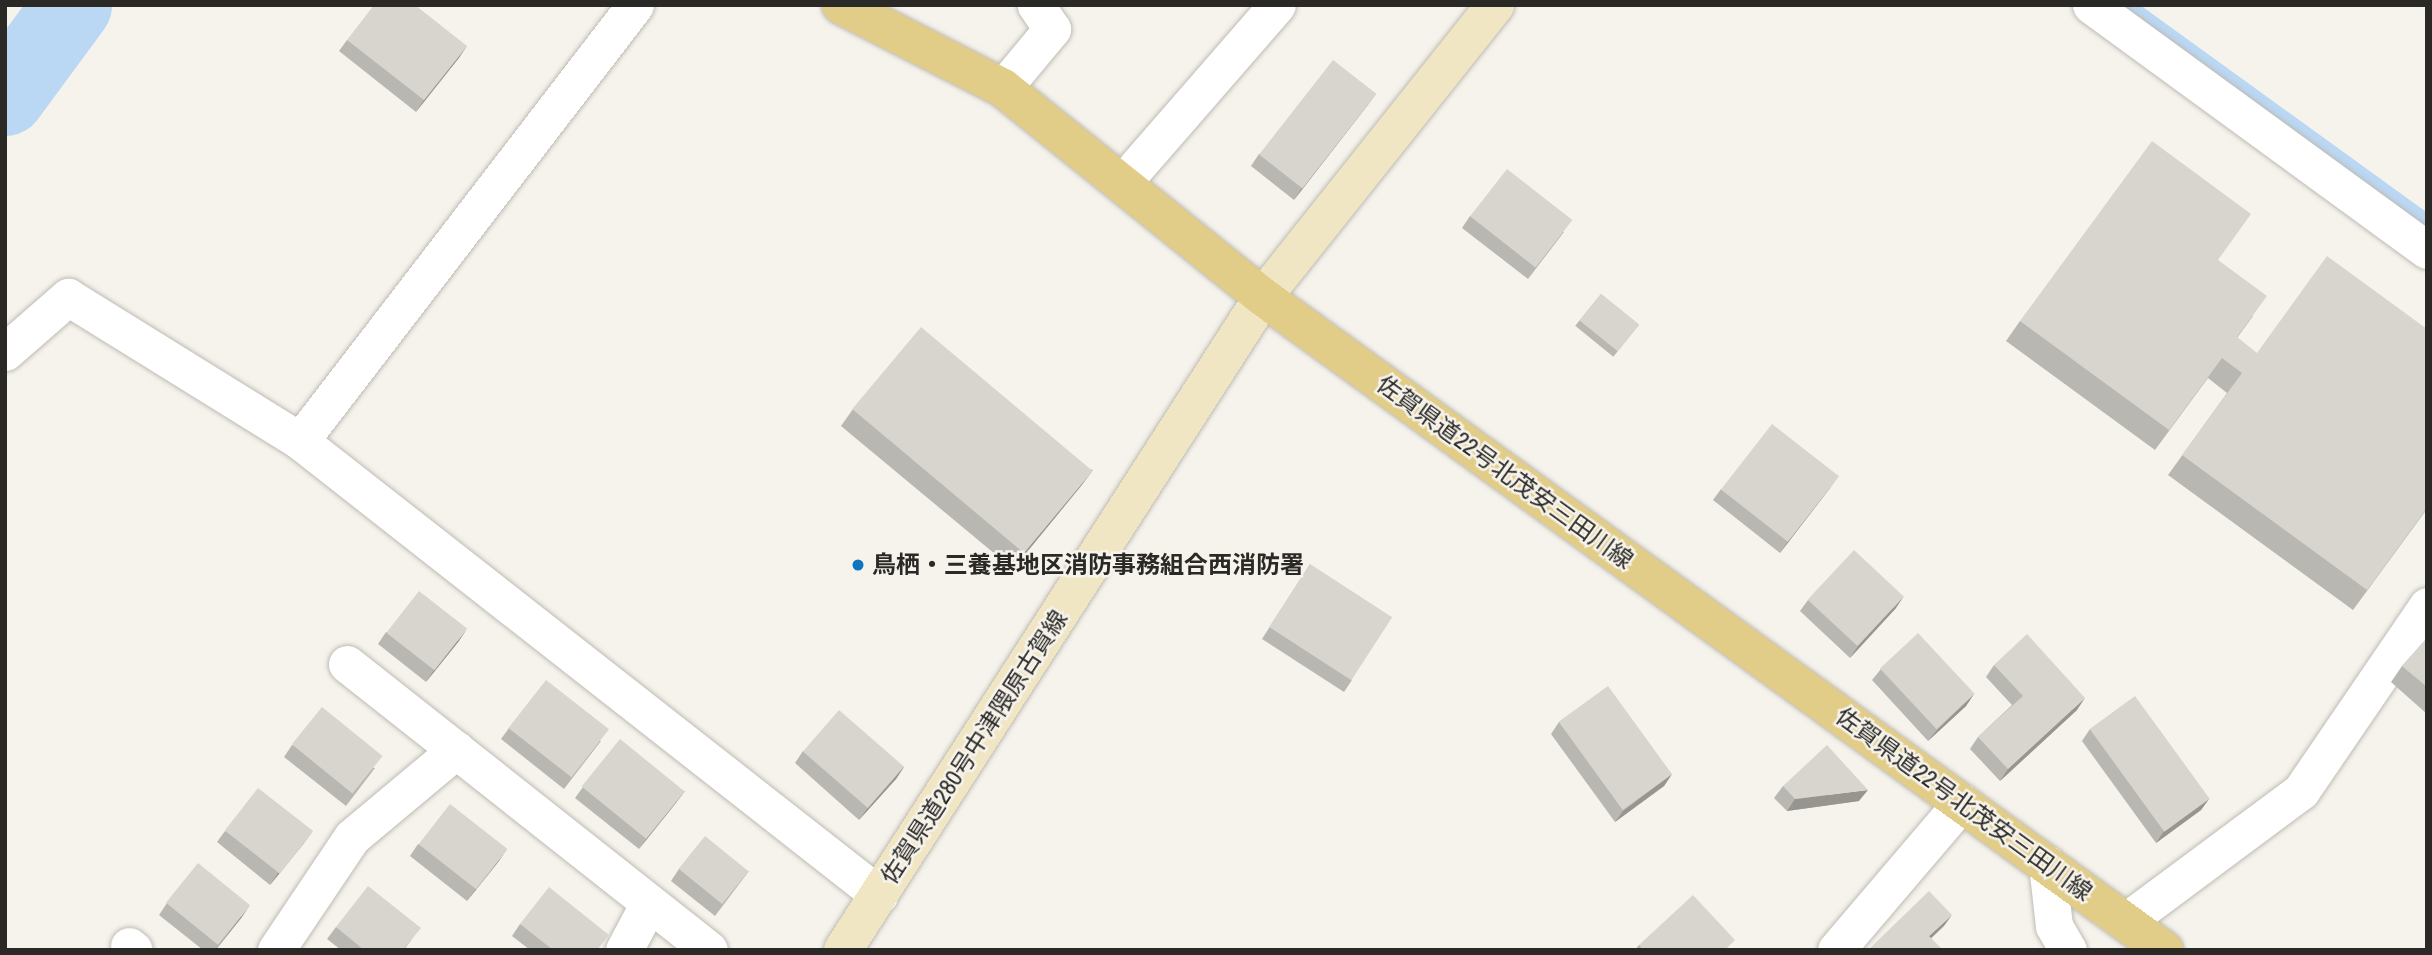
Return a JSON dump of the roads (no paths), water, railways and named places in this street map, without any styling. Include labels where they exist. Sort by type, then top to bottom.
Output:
[{"type":"main road","name":"佐賀県道22号北茂安三田川線","points":[[841,5],[1003,88],[1124,181],[1263,297],[2164,950]]},
{"type":"main road","name":"佐賀県道280号中津隈原古賀線","points":[[843,950],[1263,297],[1496,5]]},
{"type":"street","points":[[300,441],[635,5]]},
{"type":"street","points":[[1003,88],[1052,29],[1036,5]]},
{"type":"street","points":[[1124,181],[1277,5]]},
{"type":"street","points":[[2091,5],[2427,250]]},
{"type":"street","points":[[5,352],[68,297],[300,441],[879,895]]},
{"type":"street","points":[[2126,921],[2301,791],[2427,607]]},
{"type":"street","points":[[347,664],[709,950]]},
{"type":"street","points":[[276,950],[352,837],[456,750]]},
{"type":"street","points":[[1836,950],[1962,802]]},
{"type":"street","points":[[2048,864],[2054,926],[2068,950]]},
{"type":"street","points":[[624,950],[649,903]]},
{"type":"waterway","points":[[5,96],[72,5]]},
{"type":"waterway","points":[[2130,5],[2427,220]]},
{"type":"place","name":"鳥栖・三養基地区消防事務組合西消防署","points":[[858,565]]}]
